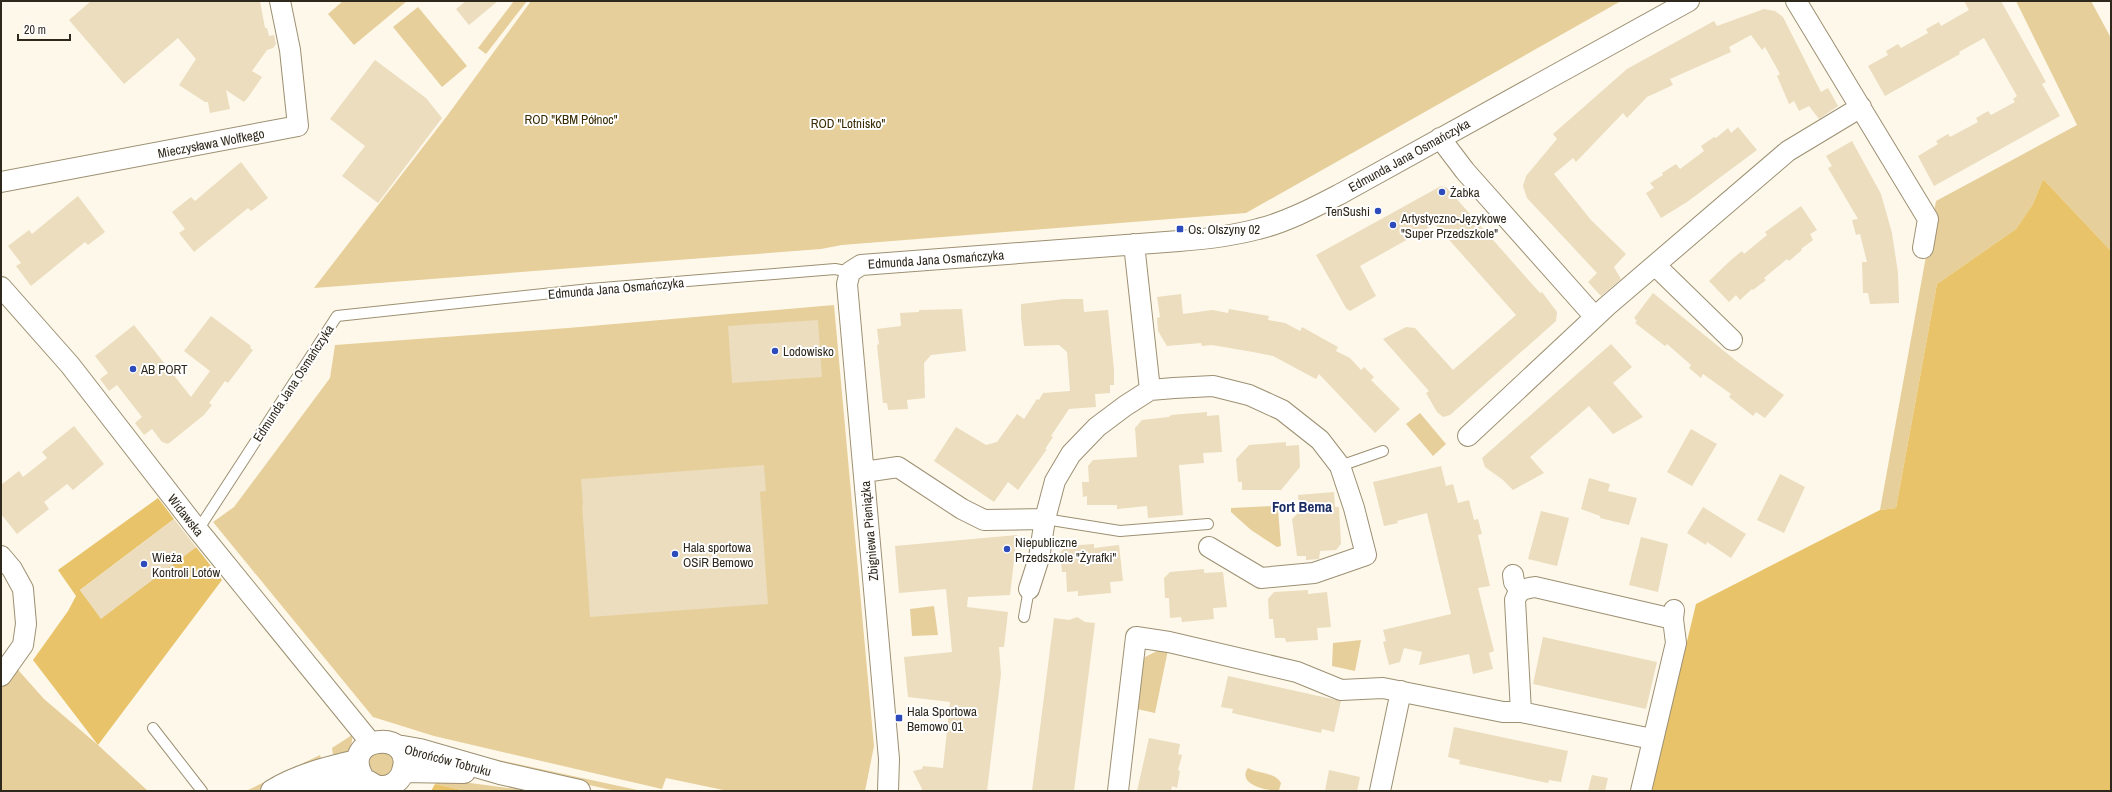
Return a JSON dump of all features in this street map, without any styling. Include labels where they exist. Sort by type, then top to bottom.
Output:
[{"type":"street","name":"Mieczysława Wolfkego","points":[[1,182],[298,126],[290,50],[280,1]]},
{"type":"street","name":"Edmunda Jana Osmańczyka","points":[[850,272],[861,265],[1221,237],[1260,229],[1312,209],[1689,1]]},
{"type":"street","points":[[1796,1],[1928,219],[1923,248]]},
{"type":"street","points":[[1468,436],[1595,317],[1788,151],[1861,107]]},
{"type":"street","points":[[1440,138],[1465,171],[1595,317]]},
{"type":"street","points":[[1134,244],[1150,390]]},
{"type":"street","points":[[1655,265],[1732,340]]},
{"type":"street","name":"Zbigniewa Pieniążka","points":[[850,272],[847,284],[889,758],[888,791]]},
{"type":"street","name":"Widawska","points":[[1,287],[70,365],[198,530],[371,743]]},
{"type":"street","points":[[1029,589],[1039,558],[1045,518],[1055,481],[1071,454],[1097,427],[1150,390],[1213,386],[1249,394],[1282,410],[1320,440],[1340,466],[1354,508],[1366,554],[1314,573],[1260,578],[1209,547]]},
{"type":"street","points":[[864,472],[898,467],[962,509],[984,520],[1045,518]]},
{"type":"street","points":[[1,556],[12,569],[23,589],[26,624],[23,645],[1,676]]},
{"type":"street","points":[[1522,712],[1516,600],[1517,583],[1673,614],[1676,643],[1652,739],[1641,791]]},
{"type":"street","points":[[1118,791],[1136,637],[1169,642],[1298,672],[1341,690],[1383,688],[1401,690],[1502,712],[1522,712],[1652,739]]},
{"type":"street","points":[[1380,791],[1401,690]]},
{"type":"street","points":[[272,791],[289,781],[330,767],[368,780],[387,786],[402,781],[404,763],[402,753],[397,746],[380,740],[371,743],[364,748],[368,780]]},
{"type":"street","name":"Obrońców Tobruku","points":[[397,746],[420,750],[500,773],[579,791]]},
{"type":"street","name":"Obrońców Tobruku","points":[[402,781],[430,770],[500,773]]},
{"type":"street","points":[[302,791],[337,783],[368,780]]},
{"type":"lane","name":"Edmunda Jana Osmańczyka","points":[[198,530],[337,316],[614,287],[835,269],[850,272]]},
{"type":"lane","points":[[1340,466],[1384,451]]},
{"type":"lane","points":[[1045,518],[1120,531],[1208,524]]},
{"type":"lane","points":[[1024,617],[1029,589]]},
{"type":"lane","points":[[153,728],[202,791]]},
{"type":"green space","points":[[343,1],[407,1],[354,45],[328,14]]},
{"type":"green space","points":[[514,1],[527,1],[486,54],[478,48]]},
{"type":"green space","name":"ROD \"Lotnisko\"","points":[[531,1],[1621,1],[1246,213],[842,245],[821,249],[314,288],[447,116]]},
{"type":"green space","points":[[2016,1],[2091,1],[2111,38],[2111,251],[2043,179],[2033,204],[2016,229],[1937,284],[1896,508],[1880,510],[1936,201],[2077,125]]},
{"type":"green space","points":[[418,7],[467,66],[442,87],[393,27]]},
{"type":"green space","points":[[834,305],[874,746],[865,791],[728,791],[666,778],[662,789],[434,736],[373,717],[213,522],[234,507],[330,378],[335,345],[568,328]]},
{"type":"green space","points":[[1420,413],[1446,444],[1433,456],[1406,424]]},
{"type":"green space","points":[[1274,506],[1278,509],[1281,546],[1277,547],[1251,530],[1231,512],[1231,508]]},
{"type":"green space","points":[[934,606],[938,635],[912,636],[910,609]]},
{"type":"green space","points":[[1361,640],[1355,671],[1332,666],[1333,643]]},
{"type":"green space","points":[[1159,650],[1168,650],[1155,713],[1137,709],[1142,665],[1145,657]]},
{"type":"green space","points":[[11,662],[44,699],[98,745],[148,791],[1,791],[1,675]]},
{"type":"green space","points":[[352,735],[350,748],[346,755],[334,762],[332,748]]},
{"type":"green space","points":[[439,747],[642,791],[616,791],[437,751]]},
{"type":"green space","points":[[388,751],[396,760],[391,776],[373,777],[368,761],[373,753]]},
{"type":"green space","points":[[320,755],[323,764],[297,772],[257,791],[246,791]]},
{"type":"green space","points":[[1248,768],[1271,775],[1278,779],[1281,783],[1279,790],[1268,790],[1250,783],[1245,774]]},
{"type":"green space","points":[[440,779],[530,791],[466,791],[435,784]]},
{"type":"shaded area","points":[[2043,179],[2111,251],[2111,791],[1651,791],[1696,604],[1880,510],[1896,508],[1937,284],[2016,229],[2033,204]]},
{"type":"shaded area","points":[[158,498],[174,519],[80,590],[101,618],[196,547],[222,580],[98,745],[33,660],[68,611],[76,596],[58,570]]},
{"type":"shaded area","points":[[435,784],[466,791],[431,791]]},
{"type":"building","points":[[91,1],[260,1],[265,28],[267,28],[269,36],[274,35],[276,44],[273,48],[267,50],[252,71],[262,77],[244,102],[226,90],[230,109],[210,113],[208,102],[205,102],[179,85],[196,59],[178,38],[124,84],[69,20]]},
{"type":"building","points":[[466,1],[498,1],[469,25],[456,9]]},
{"type":"building","points":[[1964,1],[2001,1],[2046,82],[2042,84],[2060,116],[1934,186],[1918,156],[1938,144],[1936,141],[1948,134],[1950,137],[1978,122],[1976,118],[1988,111],[1991,115],[2015,102],[2013,99],[2017,96],[1984,38],[1959,52],[1960,54],[1885,96],[1868,66],[1888,55],[1886,51],[1898,44],[1901,48],[1928,33],[1926,29],[1939,22],[1941,26],[1969,10]]},
{"type":"building","points":[[1764,9],[1775,11],[1783,17],[1821,92],[1828,88],[1838,106],[1819,119],[1809,106],[1799,111],[1794,101],[1789,104],[1777,76],[1780,74],[1765,47],[1762,50],[1751,35],[1729,47],[1731,52],[1670,79],[1673,85],[1647,97],[1627,118],[1623,113],[1576,162],[1573,158],[1554,174],[1591,220],[1626,254],[1614,267],[1621,279],[1601,296],[1588,282],[1597,273],[1527,198],[1523,186],[1526,176],[1557,139],[1553,134],[1627,69],[1714,21],[1717,26]]},
{"type":"building","points":[[375,60],[426,98],[442,118],[378,203],[342,176],[365,146],[330,119]]},
{"type":"building","points":[[1738,127],[1757,150],[1687,202],[1661,218],[1646,193],[1654,188],[1650,183],[1663,175],[1662,173],[1676,164],[1680,169],[1704,151],[1701,146],[1714,137],[1716,138],[1728,128],[1731,133]]},
{"type":"building","points":[[1852,141],[1881,194],[1892,233],[1898,273],[1899,303],[1870,304],[1868,293],[1863,293],[1862,262],[1867,262],[1860,234],[1856,235],[1852,220],[1858,219],[1828,168],[1832,166],[1826,156]]},
{"type":"building","points":[[241,162],[268,198],[251,211],[248,208],[194,252],[179,233],[185,229],[172,212],[191,197],[195,201]]},
{"type":"building","points":[[1441,186],[1447,188],[1540,293],[1542,292],[1557,312],[1556,321],[1450,415],[1443,417],[1437,412],[1426,393],[1429,391],[1383,339],[1406,327],[1415,328],[1453,370],[1516,315],[1435,224],[1360,266],[1376,296],[1350,311],[1346,308],[1316,255]]},
{"type":"building","points":[[78,196],[105,232],[88,245],[85,242],[31,286],[16,266],[21,263],[8,246],[29,230],[32,234]]},
{"type":"building","points":[[1801,206],[1817,230],[1810,234],[1813,240],[1789,261],[1787,259],[1764,278],[1766,280],[1753,290],[1752,289],[1740,300],[1736,295],[1729,302],[1709,281],[1742,251],[1744,254],[1767,235],[1765,232]]},
{"type":"building","points":[[1653,293],[1735,360],[1784,395],[1765,418],[1756,412],[1753,416],[1729,397],[1731,394],[1703,374],[1701,378],[1689,368],[1691,365],[1667,344],[1665,346],[1635,323],[1637,321],[1634,318]]},
{"type":"building","points":[[1181,294],[1183,314],[1212,310],[1228,313],[1229,309],[1269,316],[1268,320],[1285,323],[1300,331],[1302,327],[1338,347],[1336,351],[1350,358],[1361,370],[1364,367],[1374,377],[1371,380],[1400,409],[1375,433],[1319,374],[1316,379],[1273,356],[1253,352],[1212,345],[1202,346],[1201,343],[1167,346],[1158,331],[1157,318],[1160,317],[1157,297]]},
{"type":"building","points":[[1064,299],[1083,299],[1084,312],[1108,310],[1114,385],[1110,385],[1110,393],[1095,394],[1096,407],[1069,409],[1051,436],[1053,437],[1045,449],[1047,449],[1018,490],[1008,482],[994,502],[934,461],[956,427],[986,445],[997,442],[1017,414],[1024,419],[1037,399],[1039,400],[1043,393],[1070,391],[1067,352],[1059,345],[1024,346],[1021,317],[1021,304]]},
{"type":"building","points":[[962,309],[966,351],[931,355],[924,363],[925,398],[907,400],[908,409],[888,410],[887,403],[883,403],[877,345],[879,344],[877,329],[901,326],[900,313],[919,312],[919,310]]},
{"type":"building","points":[[211,316],[251,346],[250,348],[253,350],[228,383],[225,381],[209,403],[212,405],[204,415],[168,444],[162,442],[152,429],[144,435],[135,423],[142,417],[117,385],[109,391],[100,379],[108,373],[95,356],[134,325],[191,397],[210,371],[184,351]]},
{"type":"building","name":"Lodowisko","points":[[818,320],[822,377],[732,383],[728,326]]},
{"type":"building","points":[[1611,344],[1632,367],[1613,383],[1643,417],[1613,434],[1589,406],[1530,457],[1544,473],[1513,490],[1503,480],[1485,467],[1482,458]]},
{"type":"building","points":[[1207,412],[1207,416],[1219,415],[1222,452],[1203,453],[1204,463],[1179,465],[1183,515],[1148,518],[1147,506],[1117,509],[1117,505],[1087,505],[1087,496],[1083,497],[1082,482],[1089,482],[1088,466],[1093,460],[1137,457],[1135,428],[1142,420],[1169,417],[1171,415]]},
{"type":"building","points":[[74,426],[104,464],[73,490],[67,484],[44,502],[49,509],[17,534],[1,514],[1,485],[19,471],[23,477],[47,458],[42,452]]},
{"type":"building","points":[[1691,429],[1717,444],[1692,486],[1667,472]]},
{"type":"building","points":[[1286,442],[1286,446],[1299,445],[1300,467],[1281,490],[1242,490],[1242,482],[1238,482],[1236,459],[1249,445]]},
{"type":"building","name":"Hala sportowa OSiR Bemowo","points":[[764,465],[766,491],[760,492],[768,604],[590,617],[581,479]]},
{"type":"building","points":[[1441,466],[1446,486],[1453,484],[1458,503],[1469,500],[1474,520],[1478,519],[1482,534],[1478,535],[1490,586],[1478,588],[1494,651],[1489,653],[1493,669],[1473,674],[1469,654],[1419,665],[1422,652],[1404,648],[1400,662],[1389,665],[1383,642],[1386,641],[1383,630],[1451,614],[1427,513],[1384,526],[1373,482]]},
{"type":"building","points":[[1780,474],[1805,487],[1784,533],[1757,520]]},
{"type":"building","points":[[1589,478],[1610,484],[1608,491],[1637,498],[1629,525],[1600,518],[1600,516],[1581,509]]},
{"type":"building","points":[[1334,492],[1335,507],[1339,507],[1341,544],[1336,550],[1320,551],[1319,559],[1306,560],[1306,556],[1297,556],[1292,519],[1299,512],[1298,495]]},
{"type":"building","points":[[1703,507],[1746,534],[1731,558],[1707,542],[1706,545],[1687,533]]},
{"type":"building","points":[[1541,511],[1569,518],[1557,566],[1528,559]]},
{"type":"building","name":"Wieża Kontroli Lotów","points":[[174,519],[196,547],[101,619],[80,590]]},
{"type":"building","points":[[1017,535],[1010,595],[968,597],[967,607],[1008,612],[1004,647],[999,647],[1001,674],[987,791],[923,791],[913,771],[922,769],[923,766],[943,768],[950,702],[908,697],[904,657],[952,652],[946,589],[899,593],[895,546]]},
{"type":"building","points":[[1641,537],[1668,544],[1658,592],[1629,585]]},
{"type":"building","points":[[1094,544],[1094,548],[1119,545],[1123,581],[1110,582],[1111,593],[1078,596],[1078,591],[1067,592],[1066,572],[1062,572],[1060,553],[1066,546]]},
{"type":"building","points":[[1204,569],[1204,573],[1223,572],[1227,607],[1213,608],[1214,619],[1182,622],[1181,617],[1170,618],[1169,598],[1165,598],[1164,578],[1170,572]]},
{"type":"building","points":[[1308,590],[1308,594],[1327,592],[1331,627],[1317,628],[1318,640],[1286,642],[1285,638],[1275,638],[1273,619],[1269,619],[1268,599],[1274,592]]},
{"type":"building","points":[[1077,617],[1085,622],[1095,623],[1074,791],[1032,791],[1054,618],[1069,620]]},
{"type":"building","points":[[1543,637],[1657,662],[1646,709],[1533,684]]},
{"type":"building","points":[[1228,676],[1341,701],[1334,732],[1322,729],[1321,733],[1232,713],[1233,709],[1221,707]]},
{"type":"building","points":[[1454,727],[1568,751],[1561,782],[1549,780],[1548,783],[1459,764],[1460,760],[1448,757]]},
{"type":"building","points":[[1149,738],[1180,744],[1178,754],[1182,755],[1178,770],[1180,771],[1177,788],[1172,786],[1171,791],[1137,791]]},
{"type":"building","points":[[1329,770],[1360,777],[1357,791],[1325,791]]},
{"type":"building","points":[[1592,775],[1608,778],[1605,791],[1588,791]]},
{"type":"place","name":"Żabka","points":[[1442,192]]},
{"type":"place","name":"TenSushi","points":[[1378,211]]},
{"type":"place","name":"Artystyczno-Językowe \"Super Przedszkole\"","points":[[1393,225]]},
{"type":"place","name":"Os. Olszyny 02","points":[[1180,229]]},
{"type":"place","name":"Lodowisko","points":[[775,351]]},
{"type":"place","name":"AB PORT","points":[[133,369]]},
{"type":"place","name":"Niepubliczne Przedszkole \"Żyrafki\"","points":[[1007,549]]},
{"type":"place","name":"Hala sportowa OSiR Bemowo","points":[[675,554]]},
{"type":"place","name":"Wieża Kontroli Lotów","points":[[144,564]]},
{"type":"place","name":"Hala Sportowa Bemowo 01","points":[[899,718]]},
{"type":"district","name":"Fort Bema","points":[[1302,507]]},
{"type":"park label","name":"ROD \"KBM Północ\"","points":[[571,119]]}]
